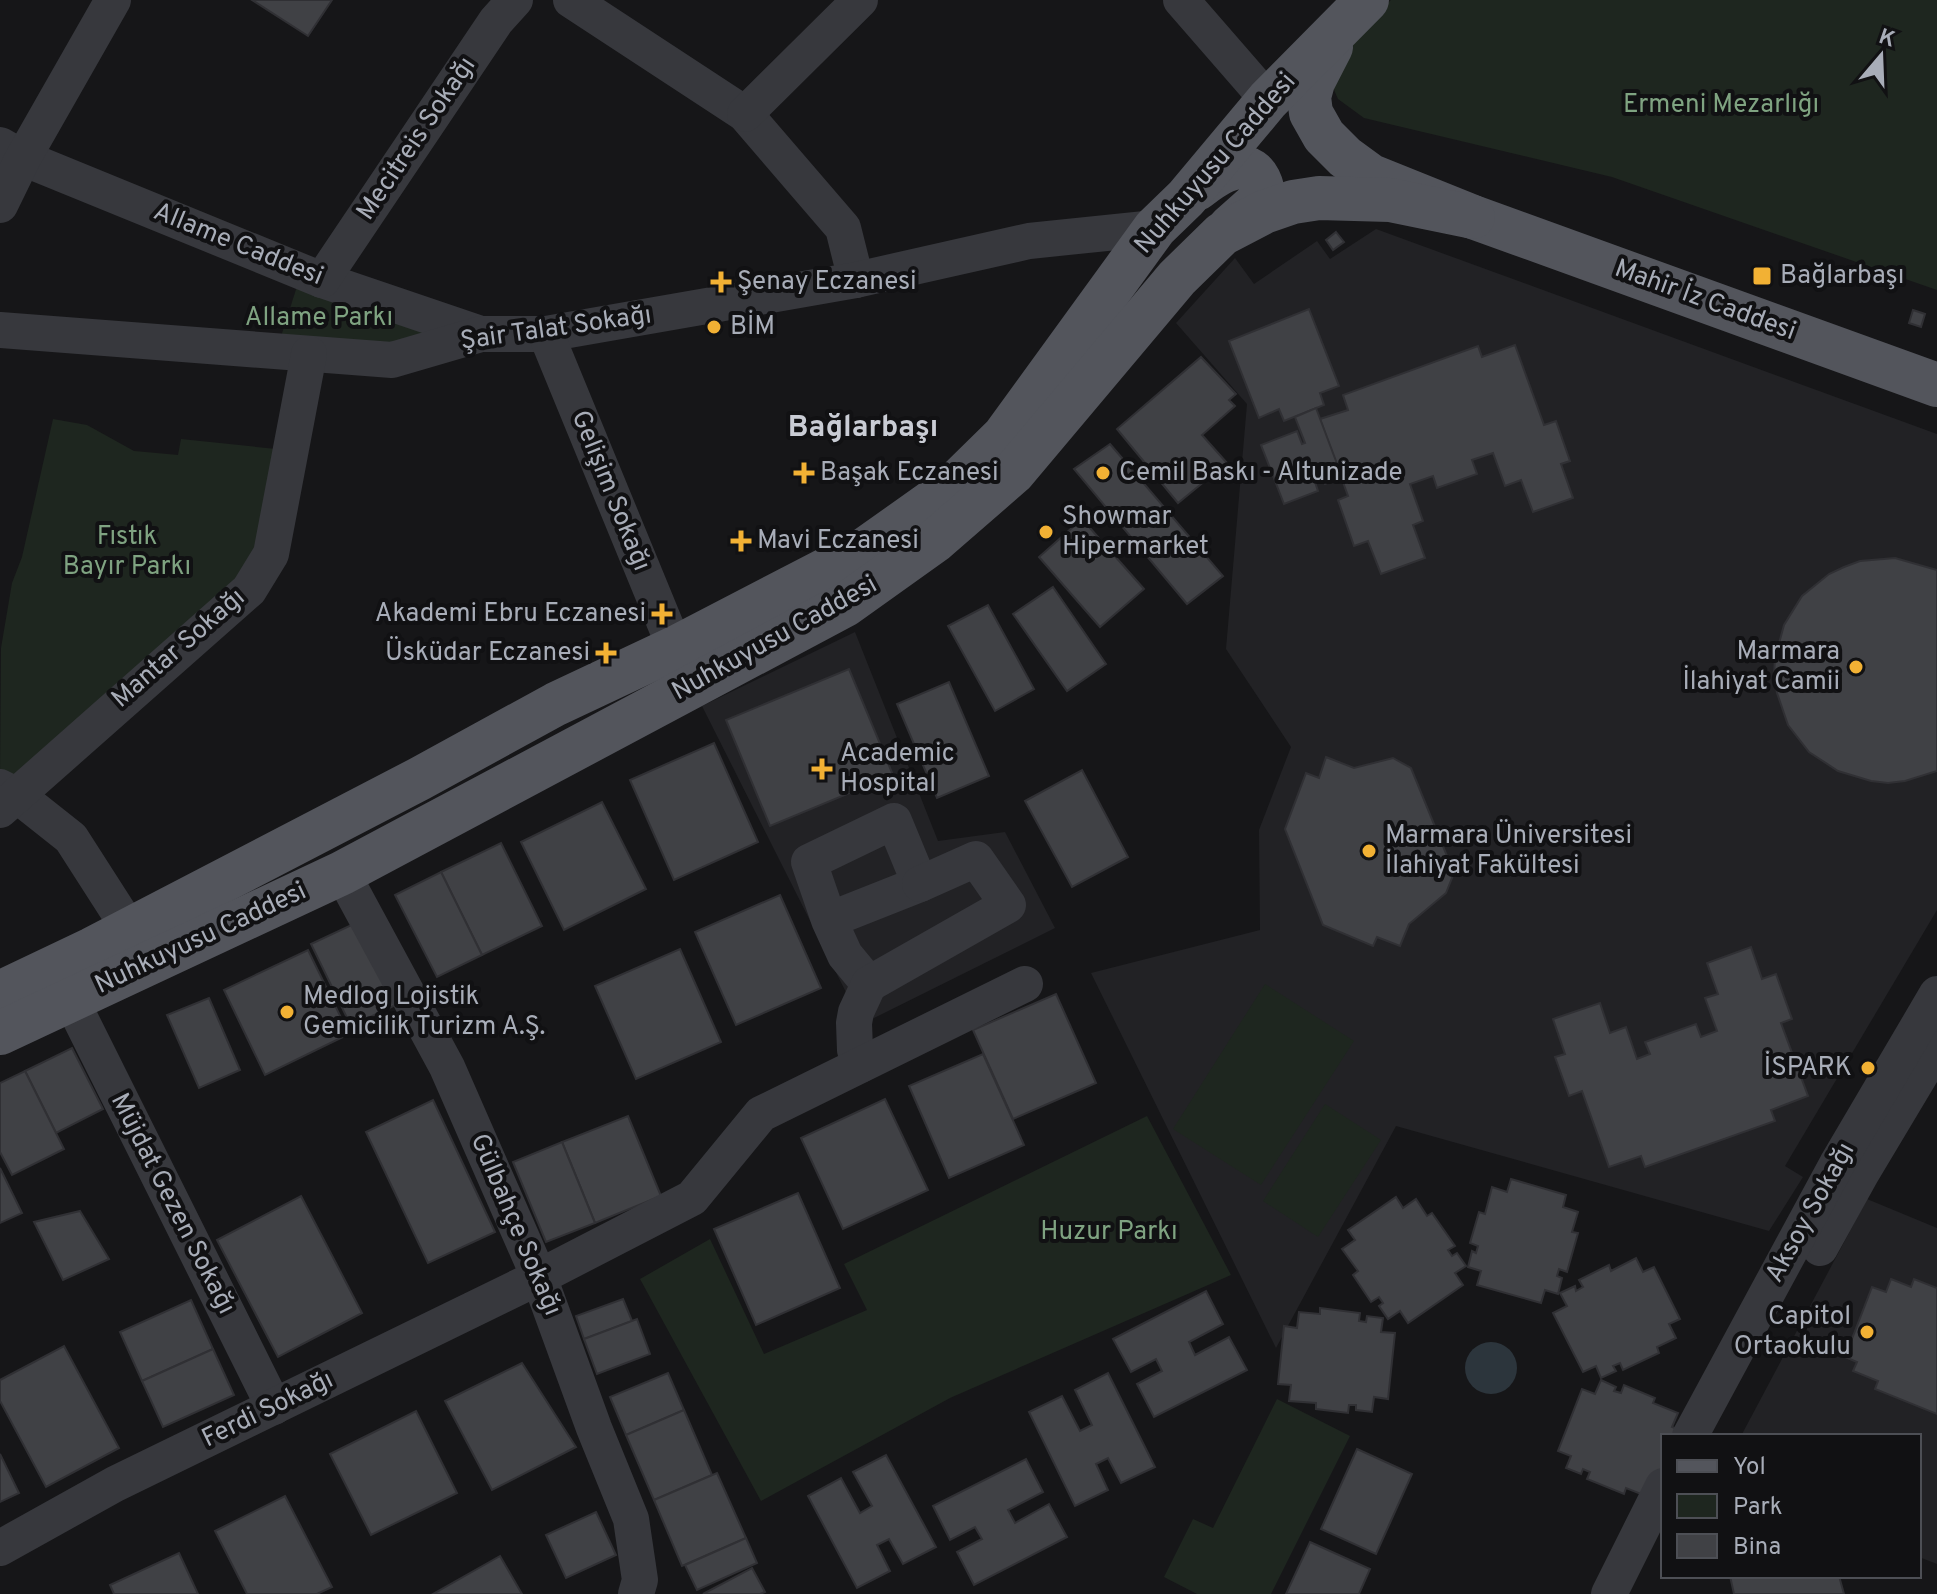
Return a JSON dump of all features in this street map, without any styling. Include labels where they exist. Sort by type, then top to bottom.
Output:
[{"type":"main road","name":"Nuhkuyusu Caddesi","points":[[0,993],[130,930],[556,704],[675,648],[864,550],[950,489],[1004,436],[1155,228],[1186,198],[1268,100],[1360,8]]},
{"type":"main road","points":[[1360,8],[1323,59],[1313,82],[1309,97],[1316,125],[1345,157],[1371,176],[1473,217]]},
{"type":"main road","points":[[1186,198],[1218,172],[1233,168],[1249,169],[1260,179],[1263,191],[1257,203],[1222,234]]},
{"type":"main road","name":"Nuhkuyusu Caddesi","points":[[0,1033],[342,873],[845,605],[936,540],[1013,473],[1177,278],[1222,234],[1264,212],[1293,202],[1319,198],[1390,200],[1473,217]]},
{"type":"main road","name":"Mahir İz Caddesi","points":[[1473,217],[1937,385]]},
{"type":"street","points":[[0,205],[12,152],[113,0]]},
{"type":"street","name":"Mecitreis Sokağı","points":[[322,280],[496,21],[515,0]]},
{"type":"street","points":[[571,0],[745,114],[843,228],[856,280]]},
{"type":"street","points":[[745,114],[860,0]]},
{"type":"street","points":[[1181,0],[1268,100]]},
{"type":"street","name":"Allame Caddesi","points":[[12,152],[322,280],[481,334]]},
{"type":"street","name":"Şair Talat Sokağı","points":[[0,330],[392,360],[481,334],[546,334],[856,280],[1029,241],[1155,228]]},
{"type":"street","name":"Gelişim Sokağı","points":[[546,334],[675,648]]},
{"type":"street","name":"Mantar Sokağı","points":[[6,798],[249,590],[271,554],[309,354]]},
{"type":"street","points":[[6,798],[71,838],[130,930]]},
{"type":"street","points":[[869,984],[845,955],[809,862],[894,821],[920,884]]},
{"type":"street","points":[[829,920],[976,859],[1008,905],[869,984],[854,1023],[855,1050],[860,1065]]},
{"type":"street","name":"Gülbahçe Sokağı","points":[[342,873],[447,1067],[539,1277],[631,1519],[640,1580],[636,1594]]},
{"type":"street","name":"Ferdi Sokağı","points":[[0,1548],[115,1484],[539,1277],[692,1198],[761,1114],[1025,984]]},
{"type":"street","name":"Aksoy Sokağı","points":[[1691,1434],[1837,1164],[1937,994]]},
{"type":"street","name":"Müjdat Gezen Sokağı","points":[[71,1000],[274,1407]]},
{"type":"street","name":"Aksoy Sokağı","points":[[1719,1434],[1861,1174],[1937,1047]]},
{"type":"street","points":[[1609,1594],[1661,1490]]},
{"type":"street","points":[[631,1519],[666,1594]]},
{"type":"street","points":[[1634,1594],[1661,1540]]},
{"type":"shaded area","points":[[1376,229],[1937,434],[1937,910],[1785,1166],[1803,1177],[1769,1231],[1396,1126],[1276,1348],[1091,973],[1260,930],[1259,830],[1291,747],[1226,649],[1247,404],[1176,323],[1235,258],[1254,284],[1317,241],[1330,259]]},
{"type":"shaded area","name":"Academic Hospital","points":[[855,632],[938,841],[1005,832],[1055,928],[862,1024],[702,706]]},
{"type":"shaded area","name":"Capitol Ortaokulu","points":[[1867,1199],[1937,1228],[1937,1564],[1921,1558],[1921,1434],[1742,1434]]},
{"type":"shaded area","points":[[1491,1342],[1509,1350],[1517,1368],[1509,1386],[1491,1394],[1473,1386],[1465,1368],[1473,1350]]},
{"type":"green space","name":"Ermeni Mezarlığı","points":[[1391,0],[1937,0],[1937,290],[1612,177],[1364,118],[1338,99],[1329,78],[1351,40]]},
{"type":"green space","name":"Allame Parkı","points":[[299,280],[457,332],[391,353],[278,346]]},
{"type":"green space","name":"Fıstık Bayır Parkı","points":[[53,419],[87,425],[134,451],[178,455],[181,439],[286,450],[266,531],[229,593],[23,793],[0,778],[1,648],[12,583],[22,557]]},
{"type":"green space","points":[[1265,984],[1354,1041],[1261,1185],[1173,1129]]},
{"type":"green space","points":[[1325,1104],[1381,1140],[1318,1237],[1263,1201]]},
{"type":"green space","name":"Huzur Parkı","points":[[1147,1116],[1231,1275],[950,1398],[761,1501],[640,1279],[710,1239],[764,1354],[867,1310],[844,1264]]},
{"type":"green space","points":[[1277,1399],[1350,1436],[1271,1594],[1197,1594],[1164,1577],[1193,1519],[1213,1528]]},
{"type":"building","points":[[252,0],[332,0],[308,36]]},
{"type":"building","points":[[1336,232],[1344,242],[1333,250],[1326,240]]},
{"type":"building","points":[[1309,309],[1339,386],[1320,393],[1324,405],[1284,421],[1279,409],[1259,418],[1229,341]]},
{"type":"building","points":[[1913,310],[1925,314],[1921,327],[1909,323]]},
{"type":"building","points":[[1515,345],[1544,425],[1556,421],[1570,461],[1561,464],[1573,498],[1533,512],[1521,480],[1505,486],[1493,453],[1472,460],[1477,474],[1437,488],[1433,476],[1410,484],[1423,521],[1413,525],[1425,558],[1381,574],[1368,541],[1354,546],[1338,500],[1348,496],[1320,419],[1348,410],[1343,395],[1478,346],[1482,357]]},
{"type":"building","points":[[1201,357],[1236,394],[1229,400],[1235,406],[1202,435],[1227,463],[1178,503],[1117,429]]},
{"type":"building","points":[[1316,408],[1342,477],[1325,484],[1322,476],[1314,479],[1318,491],[1284,504],[1261,445],[1297,431],[1302,444],[1305,443],[1295,417]]},
{"type":"building","points":[[1110,444],[1223,576],[1187,604],[1074,469]]},
{"type":"building","points":[[1082,519],[1144,589],[1100,627],[1039,557]]},
{"type":"building","name":"Marmara İlahiyat Camii","points":[[1895,558],[1937,570],[1937,771],[1888,783],[1838,771],[1809,752],[1788,725],[1774,676],[1775,658],[1784,625],[1802,596],[1829,574],[1844,567],[1860,561]]},
{"type":"building","points":[[1053,587],[1106,664],[1067,691],[1013,614]]},
{"type":"building","points":[[988,605],[1034,689],[995,711],[948,626]]},
{"type":"building","points":[[849,669],[893,775],[770,826],[726,720]]},
{"type":"building","points":[[949,682],[989,776],[937,798],[897,704]]},
{"type":"building","points":[[714,743],[758,842],[674,880],[630,780]]},
{"type":"building","name":"Marmara Üniversitesi İlahiyat Fakültesi","points":[[1326,757],[1354,768],[1393,758],[1411,768],[1454,873],[1446,893],[1409,924],[1400,946],[1377,937],[1373,946],[1323,925],[1285,829],[1306,773],[1319,778]]},
{"type":"building","points":[[1082,770],[1128,857],[1072,887],[1025,801]]},
{"type":"building","points":[[602,802],[646,889],[564,930],[521,842]]},
{"type":"building","points":[[501,843],[542,926],[482,955],[441,872]]},
{"type":"building","points":[[441,872],[482,955],[437,977],[395,895]]},
{"type":"building","points":[[780,895],[821,988],[736,1025],[695,932]]},
{"type":"building","points":[[362,920],[402,1002],[351,1026],[311,944]]},
{"type":"building","points":[[1751,947],[1762,979],[1776,974],[1792,1019],[1781,1023],[1808,1096],[1771,1110],[1775,1121],[1645,1167],[1641,1156],[1609,1167],[1582,1091],[1569,1096],[1555,1057],[1565,1054],[1553,1019],[1600,1003],[1610,1033],[1626,1027],[1637,1059],[1650,1054],[1645,1042],[1696,1024],[1701,1037],[1717,1031],[1705,998],[1718,994],[1707,963]]},
{"type":"building","points":[[680,949],[721,1042],[636,1079],[595,986]]},
{"type":"building","name":"Medlog Lojistik Gemicilik Turizm A.Ş.","points":[[308,950],[349,1034],[265,1075],[224,990]]},
{"type":"building","points":[[1056,994],[1096,1083],[1013,1119],[973,1030]]},
{"type":"building","points":[[209,998],[240,1070],[199,1088],[167,1015]]},
{"type":"building","points":[[72,1048],[103,1109],[56,1133],[25,1071]]},
{"type":"building","points":[[983,1054],[1024,1145],[949,1178],[909,1086]]},
{"type":"building","points":[[25,1071],[64,1149],[12,1175],[0,1152],[0,1083]]},
{"type":"building","points":[[885,1099],[928,1190],[843,1229],[801,1138]]},
{"type":"building","points":[[433,1100],[495,1232],[428,1263],[366,1132]]},
{"type":"building","points":[[628,1116],[661,1196],[595,1223],[562,1142]]},
{"type":"building","points":[[562,1142],[595,1223],[546,1242],[513,1162]]},
{"type":"building","points":[[0,1168],[22,1213],[0,1223]]},
{"type":"building","points":[[1511,1179],[1566,1195],[1563,1207],[1578,1212],[1572,1232],[1578,1233],[1567,1272],[1559,1269],[1557,1276],[1562,1278],[1558,1294],[1545,1290],[1541,1303],[1477,1285],[1481,1271],[1468,1267],[1472,1251],[1476,1253],[1478,1246],[1470,1243],[1479,1212],[1485,1214],[1492,1187],[1507,1192]]},
{"type":"building","points":[[798,1193],[840,1288],[756,1325],[714,1229]]},
{"type":"building","points":[[301,1196],[362,1313],[278,1357],[217,1240]]},
{"type":"building","points":[[1396,1197],[1403,1208],[1416,1199],[1427,1216],[1432,1213],[1455,1246],[1448,1250],[1452,1256],[1457,1253],[1466,1266],[1455,1273],[1463,1285],[1408,1323],[1400,1311],[1388,1319],[1379,1306],[1383,1303],[1379,1297],[1371,1302],[1353,1275],[1358,1271],[1342,1249],[1355,1240],[1348,1230]]},
{"type":"building","points":[[80,1211],[109,1259],[63,1280],[34,1222]]},
{"type":"building","points":[[1636,1258],[1643,1272],[1654,1267],[1680,1319],[1669,1324],[1676,1338],[1657,1347],[1659,1353],[1623,1370],[1620,1363],[1613,1366],[1616,1371],[1601,1378],[1596,1366],[1583,1372],[1553,1313],[1567,1306],[1560,1293],[1575,1286],[1576,1291],[1583,1287],[1579,1280],[1609,1265],[1611,1271]]},
{"type":"building","points":[[1891,1279],[1911,1287],[1914,1279],[1937,1288],[1937,1414],[1875,1389],[1878,1381],[1853,1371],[1857,1362],[1845,1357],[1872,1287],[1886,1292]]},
{"type":"building","points":[[1206,1291],[1223,1324],[1189,1342],[1195,1355],[1229,1337],[1247,1370],[1154,1417],[1137,1384],[1162,1371],[1156,1359],[1131,1372],[1113,1339]]},
{"type":"building","points":[[623,1299],[632,1321],[584,1339],[576,1316]]},
{"type":"building","points":[[191,1300],[213,1349],[142,1381],[120,1332]]},
{"type":"building","points":[[1320,1308],[1360,1313],[1359,1321],[1366,1322],[1367,1316],[1383,1318],[1381,1332],[1395,1333],[1388,1399],[1374,1397],[1372,1412],[1356,1410],[1356,1405],[1349,1405],[1348,1413],[1316,1409],[1316,1403],[1289,1401],[1291,1385],[1278,1384],[1284,1326],[1297,1328],[1299,1312],[1320,1314]]},
{"type":"building","points":[[637,1319],[650,1354],[597,1374],[584,1339]]},
{"type":"building","points":[[64,1346],[119,1448],[46,1487],[0,1401],[0,1380]]},
{"type":"building","points":[[213,1349],[234,1395],[163,1427],[142,1381]]},
{"type":"building","points":[[522,1363],[576,1447],[492,1490],[445,1401]]},
{"type":"building","points":[[668,1373],[684,1410],[626,1435],[610,1397]]},
{"type":"building","points":[[1108,1373],[1155,1467],[1121,1483],[1108,1458],[1096,1464],[1108,1490],[1075,1506],[1029,1412],[1062,1396],[1080,1431],[1092,1425],[1075,1390]]},
{"type":"building","points":[[1601,1380],[1621,1393],[1624,1385],[1655,1398],[1653,1403],[1678,1413],[1672,1427],[1684,1434],[1661,1434],[1661,1487],[1646,1496],[1626,1488],[1624,1494],[1587,1479],[1590,1472],[1583,1469],[1581,1474],[1566,1468],[1571,1456],[1558,1451],[1582,1389],[1595,1394]]},
{"type":"building","points":[[684,1410],[712,1475],[654,1500],[626,1435]]},
{"type":"building","points":[[416,1411],[457,1493],[371,1535],[330,1454]]},
{"type":"building","points":[[1357,1449],[1412,1474],[1376,1554],[1321,1529]]},
{"type":"building","points":[[0,1454],[19,1493],[0,1502]]},
{"type":"building","points":[[886,1455],[936,1547],[903,1564],[889,1539],[877,1545],[890,1571],[857,1588],[808,1496],[841,1478],[860,1513],[872,1506],[853,1472]]},
{"type":"building","points":[[1026,1459],[1043,1492],[1008,1510],[1015,1523],[1049,1504],[1067,1537],[974,1585],[957,1552],[982,1539],[975,1527],[950,1540],[933,1506]]},
{"type":"building","points":[[717,1473],[746,1538],[682,1566],[654,1500]]},
{"type":"building","points":[[285,1496],[332,1587],[317,1594],[247,1594],[215,1531]]},
{"type":"building","points":[[596,1512],[616,1555],[566,1578],[546,1535]]},
{"type":"building","points":[[746,1538],[757,1563],[697,1590],[685,1565]]},
{"type":"building","points":[[1310,1542],[1370,1569],[1359,1594],[1286,1594]]},
{"type":"building","points":[[179,1553],[198,1594],[114,1594],[110,1585]]},
{"type":"building","points":[[500,1556],[522,1594],[433,1594]]},
{"type":"building","points":[[752,1568],[765,1592],[703,1594]]},
{"type":"building","points":[[1730,1578],[1840,1578],[1844,1594],[1734,1594]]},
{"type":"place","name":"Bağlarbaşı","points":[[1762,276]]},
{"type":"place","name":"Şenay Eczanesi","points":[[721,282]]},
{"type":"place","name":"BİM","points":[[714,327]]},
{"type":"place","name":"Başak Eczanesi","points":[[804,473]]},
{"type":"place","name":"Cemil Baskı - Altunizade","points":[[1103,473]]},
{"type":"place","name":"Showmar Hipermarket","points":[[1046,532]]},
{"type":"place","name":"Mavi Eczanesi","points":[[741,541]]},
{"type":"place","name":"Akademi Ebru Eczanesi","points":[[662,614]]},
{"type":"place","name":"Üsküdar Eczanesi","points":[[606,653]]},
{"type":"place","name":"Marmara İlahiyat Camii","points":[[1856,667]]},
{"type":"place","name":"Academic Hospital","points":[[822,769]]},
{"type":"place","name":"Marmara Üniversitesi İlahiyat Fakültesi","points":[[1369,851]]},
{"type":"place","name":"Medlog Lojistik Gemicilik Turizm A.Ş.","points":[[287,1012]]},
{"type":"place","name":"İSPARK","points":[[1868,1068]]},
{"type":"place","name":"Capitol Ortaokulu","points":[[1867,1332]]},
{"type":"district","name":"Bağlarbaşı","points":[[863,428]]}]
